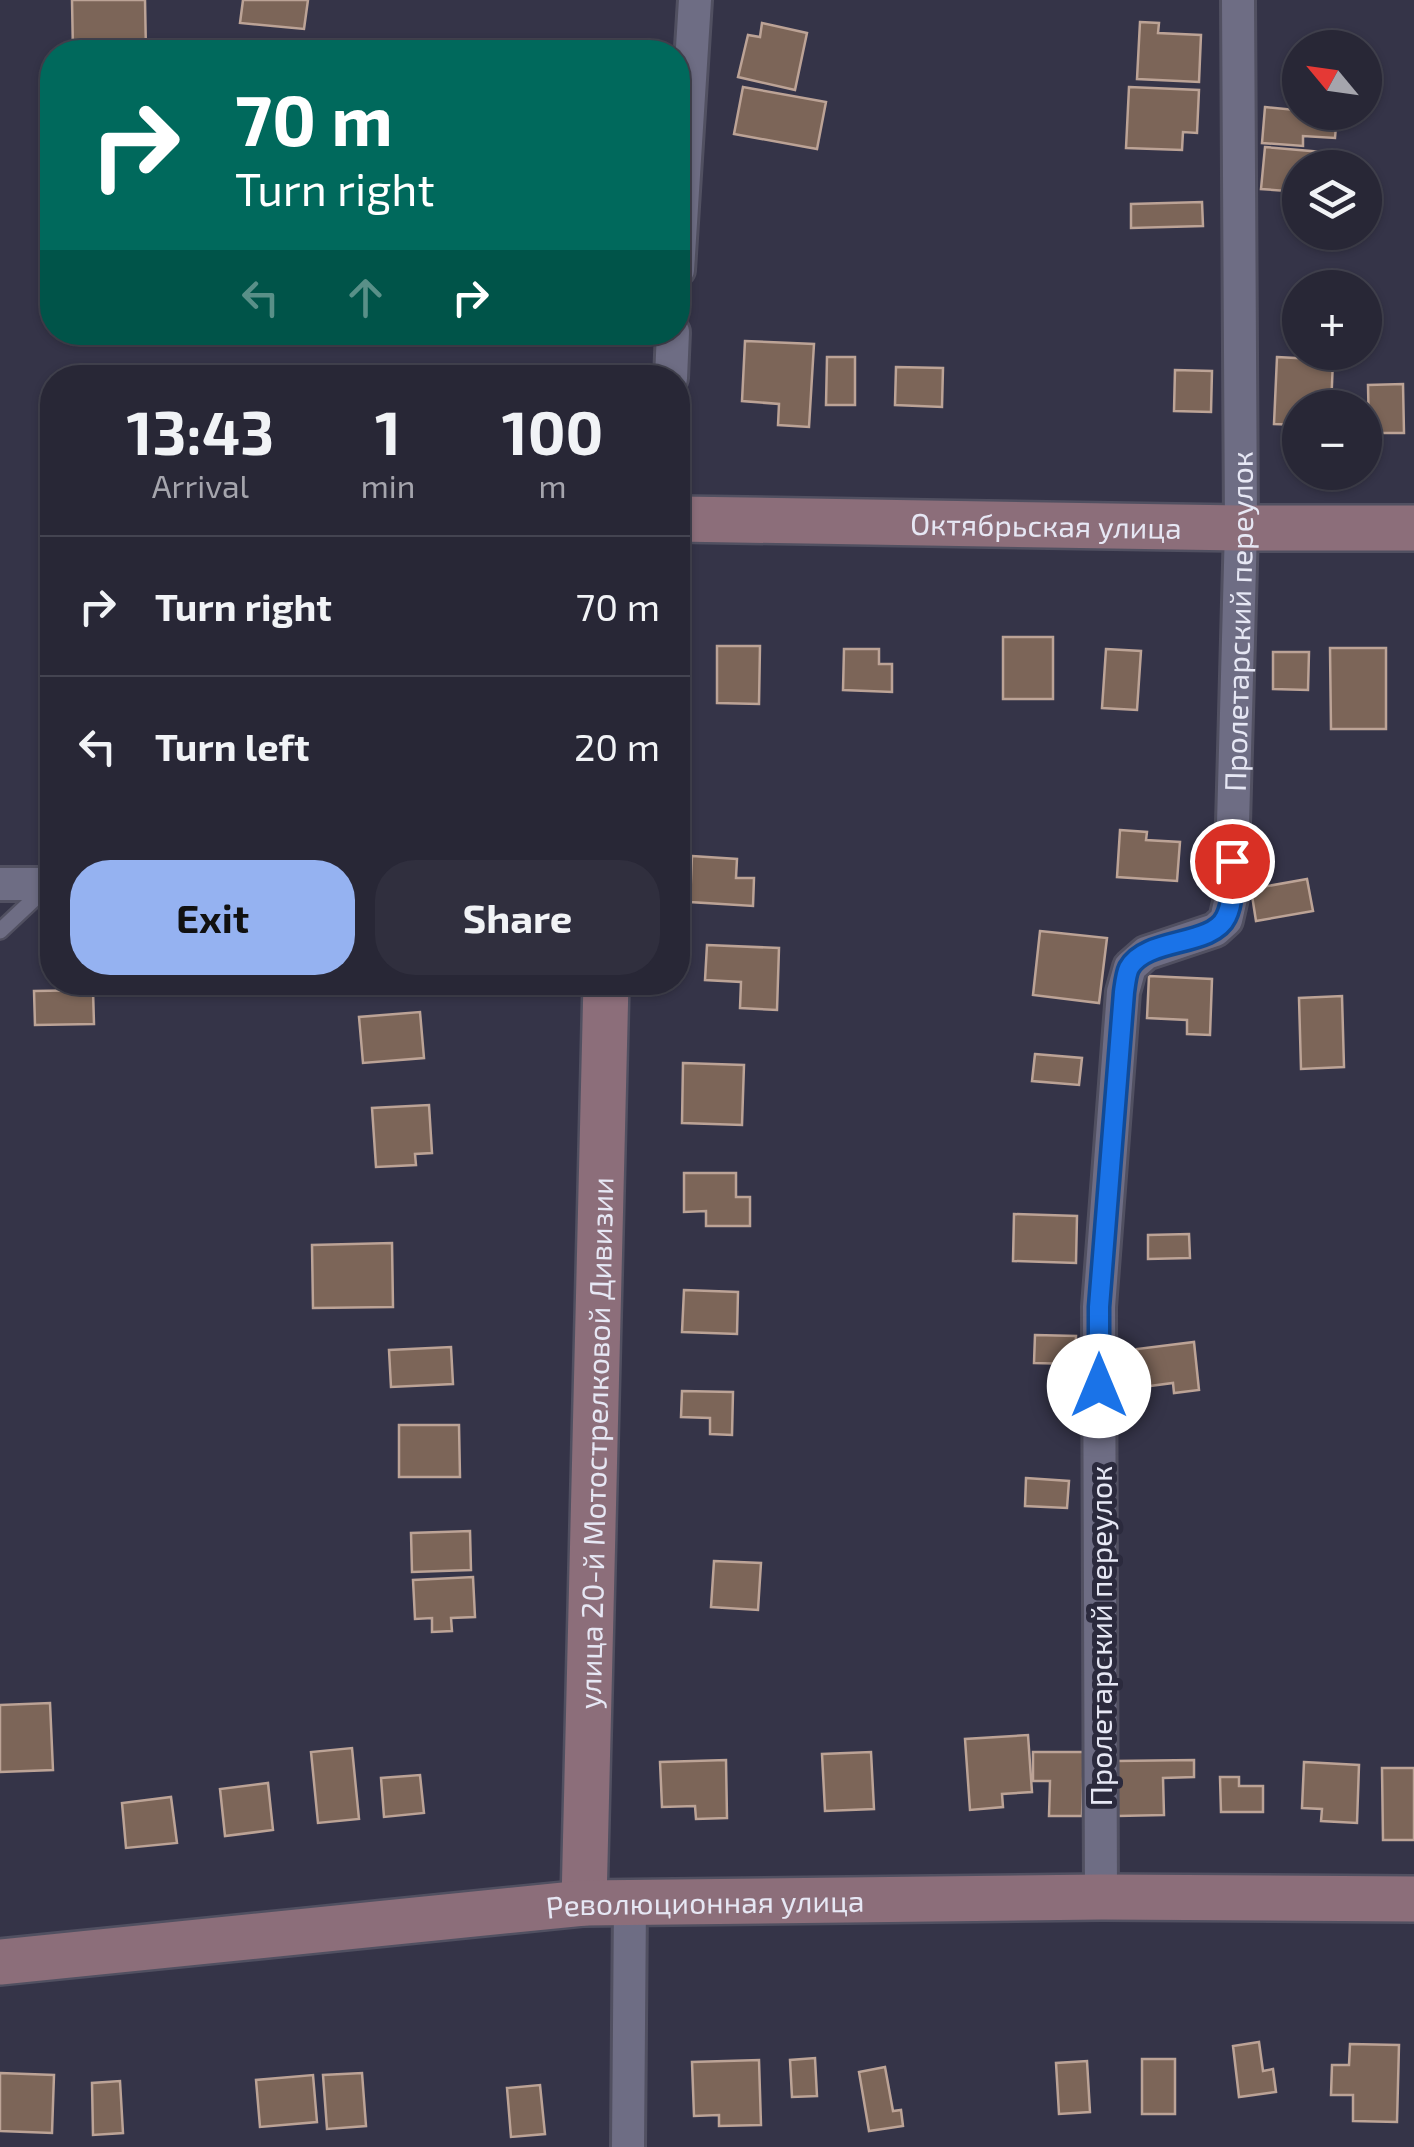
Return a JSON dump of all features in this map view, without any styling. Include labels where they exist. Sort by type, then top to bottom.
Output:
[{"type":"main road","name":"Октябрьская улица","points":[[690,519],[1414,528]]},
{"type":"main road","name":"улица 20-й Мотострелковой Дивизии","points":[[584,1903],[606,995]]},
{"type":"main road","name":"Революционная улица","points":[[0,1962],[584,1903],[1414,1898]]},
{"type":"street","points":[[690,79],[695,0]]},
{"type":"street","name":"Пролетарский переулок","points":[[1101,1897],[1099,1307],[1124,992],[1130,967],[1146,953],[1215,930],[1226,920],[1228,909],[1241,528],[1238,0]]},
{"type":"street","points":[[0,884],[40,884]]},
{"type":"street","points":[[628,2147],[630,1903]]},
{"type":"lane","points":[[0,931],[40,894]]},
{"type":"building","points":[[72,0],[145,0],[146,40],[73,40]]},
{"type":"building","points":[[243,0],[308,0],[304,29],[240,23]]},
{"type":"building","points":[[1140,22],[1159,23],[1158,33],[1201,35],[1199,82],[1137,79]]},
{"type":"building","points":[[762,23],[807,33],[795,90],[738,77],[748,35],[760,37]]},
{"type":"building","points":[[743,87],[826,102],[817,149],[734,134]]},
{"type":"building","points":[[1129,87],[1199,90],[1197,133],[1183,132],[1182,150],[1126,148]]},
{"type":"building","points":[[1265,107],[1282,109],[1282,130],[1336,130],[1335,138],[1303,136],[1303,146],[1262,143]]},
{"type":"building","points":[[1265,147],[1299,150],[1282,150],[1282,191],[1261,189]]},
{"type":"building","points":[[1202,202],[1203,226],[1131,228],[1131,204]]},
{"type":"building","points":[[745,341],[814,344],[809,427],[778,425],[779,404],[742,401]]},
{"type":"building","points":[[827,357],[855,357],[855,405],[826,405]]},
{"type":"building","points":[[1277,357],[1282,357],[1282,370],[1333,370],[1332,390],[1282,390],[1282,424],[1274,424]]},
{"type":"building","points":[[896,367],[943,368],[942,407],[895,405]]},
{"type":"building","points":[[1175,370],[1212,371],[1211,412],[1174,411]]},
{"type":"building","points":[[1403,384],[1404,433],[1382,433],[1382,390],[1368,390],[1368,385]]},
{"type":"building","points":[[1003,637],[1053,637],[1053,699],[1003,699]]},
{"type":"building","points":[[717,646],[760,646],[759,704],[717,703]]},
{"type":"building","points":[[1330,648],[1386,648],[1386,729],[1331,729]]},
{"type":"building","points":[[844,649],[879,649],[879,664],[892,664],[892,692],[843,690]]},
{"type":"building","points":[[1106,649],[1141,651],[1137,710],[1102,708]]},
{"type":"building","points":[[1273,652],[1309,652],[1308,690],[1273,689]]},
{"type":"building","points":[[1120,830],[1147,832],[1146,840],[1180,842],[1177,881],[1117,877]]},
{"type":"building","points":[[692,856],[737,859],[736,878],[754,878],[753,906],[690,902]]},
{"type":"building","points":[[1307,879],[1313,911],[1256,921],[1251,889]]},
{"type":"building","points":[[1040,931],[1107,938],[1099,1003],[1033,995]]},
{"type":"building","points":[[707,945],[779,948],[777,1010],[740,1008],[741,982],[705,980]]},
{"type":"building","points":[[1149,976],[1212,979],[1210,1035],[1187,1034],[1187,1020],[1147,1018]]},
{"type":"building","points":[[34,991],[40,991],[40,995],[93,995],[94,1024],[35,1025]]},
{"type":"building","points":[[1342,996],[1344,1067],[1301,1069],[1299,998]]},
{"type":"building","points":[[420,1012],[424,1058],[363,1063],[359,1017]]},
{"type":"building","points":[[1035,1054],[1082,1058],[1079,1085],[1032,1081]]},
{"type":"building","points":[[683,1063],[744,1065],[742,1125],[682,1123]]},
{"type":"building","points":[[429,1105],[432,1153],[415,1154],[416,1165],[376,1167],[372,1108]]},
{"type":"building","points":[[684,1173],[736,1173],[736,1197],[750,1197],[750,1226],[706,1226],[706,1211],[684,1212]]},
{"type":"building","points":[[1014,1214],[1077,1216],[1076,1263],[1013,1261]]},
{"type":"building","points":[[1189,1234],[1190,1258],[1148,1259],[1148,1235]]},
{"type":"building","points":[[392,1243],[393,1307],[313,1308],[312,1245]]},
{"type":"building","points":[[684,1290],[738,1292],[737,1334],[682,1332]]},
{"type":"building","points":[[1035,1335],[1076,1336],[1075,1364],[1034,1363]]},
{"type":"building","points":[[1194,1342],[1199,1390],[1174,1393],[1173,1383],[1142,1387],[1137,1349]]},
{"type":"building","points":[[451,1347],[453,1384],[391,1387],[389,1350]]},
{"type":"building","points":[[682,1391],[733,1392],[732,1435],[710,1434],[710,1418],[681,1417]]},
{"type":"building","points":[[399,1425],[459,1425],[460,1477],[399,1477]]},
{"type":"building","points":[[1026,1478],[1069,1481],[1067,1508],[1025,1506]]},
{"type":"building","points":[[470,1531],[471,1570],[412,1572],[411,1533]]},
{"type":"building","points":[[714,1561],[761,1563],[758,1610],[711,1607]]},
{"type":"building","points":[[473,1577],[475,1617],[451,1618],[452,1631],[432,1632],[432,1618],[415,1619],[413,1580]]},
{"type":"building","points":[[50,1703],[53,1770],[0,1772],[0,1705]]},
{"type":"building","points":[[1028,1735],[1032,1792],[1002,1794],[1003,1807],[970,1810],[965,1739]]},
{"type":"building","points":[[352,1748],[359,1819],[318,1823],[311,1752]]},
{"type":"building","points":[[871,1752],[874,1809],[825,1811],[822,1754]]},
{"type":"building","points":[[1033,1752],[1084,1752],[1082,1816],[1049,1816],[1050,1781],[1033,1781]]},
{"type":"building","points":[[726,1760],[727,1818],[696,1819],[695,1806],[662,1807],[660,1762]]},
{"type":"building","points":[[1194,1760],[1194,1777],[1163,1778],[1164,1815],[1118,1816],[1116,1761]]},
{"type":"building","points":[[1304,1762],[1359,1765],[1357,1823],[1321,1821],[1322,1809],[1302,1808]]},
{"type":"building","points":[[1382,1768],[1414,1768],[1414,1840],[1383,1840]]},
{"type":"building","points":[[420,1775],[424,1813],[384,1817],[381,1778]]},
{"type":"building","points":[[1220,1777],[1239,1777],[1239,1786],[1263,1786],[1263,1812],[1221,1812]]},
{"type":"building","points":[[268,1783],[273,1830],[225,1836],[220,1789]]},
{"type":"building","points":[[171,1797],[177,1843],[126,1848],[122,1803]]},
{"type":"building","points":[[1259,2042],[1263,2071],[1273,2069],[1276,2092],[1239,2097],[1233,2046]]},
{"type":"building","points":[[1350,2044],[1399,2045],[1397,2122],[1353,2121],[1353,2095],[1331,2095],[1332,2065],[1349,2065]]},
{"type":"building","points":[[815,2058],[817,2096],[792,2097],[790,2060]]},
{"type":"building","points":[[1142,2059],[1175,2059],[1175,2114],[1142,2114]]},
{"type":"building","points":[[759,2060],[761,2125],[719,2126],[719,2115],[694,2116],[692,2062]]},
{"type":"building","points":[[1087,2061],[1090,2112],[1059,2114],[1056,2063]]},
{"type":"building","points":[[885,2067],[893,2111],[901,2110],[903,2126],[869,2131],[859,2072]]},
{"type":"building","points":[[0,2073],[54,2075],[52,2133],[0,2131]]},
{"type":"building","points":[[362,2073],[366,2126],[327,2129],[323,2075]]},
{"type":"building","points":[[313,2075],[317,2122],[260,2127],[256,2080]]},
{"type":"building","points":[[120,2081],[123,2133],[93,2135],[92,2083]]},
{"type":"building","points":[[540,2085],[545,2134],[511,2137],[507,2088]]},
{"type":"route","points":[[1099,1386],[1099,1307],[1124,992],[1130,967],[1146,953],[1215,930],[1226,920],[1232,861]]}]
